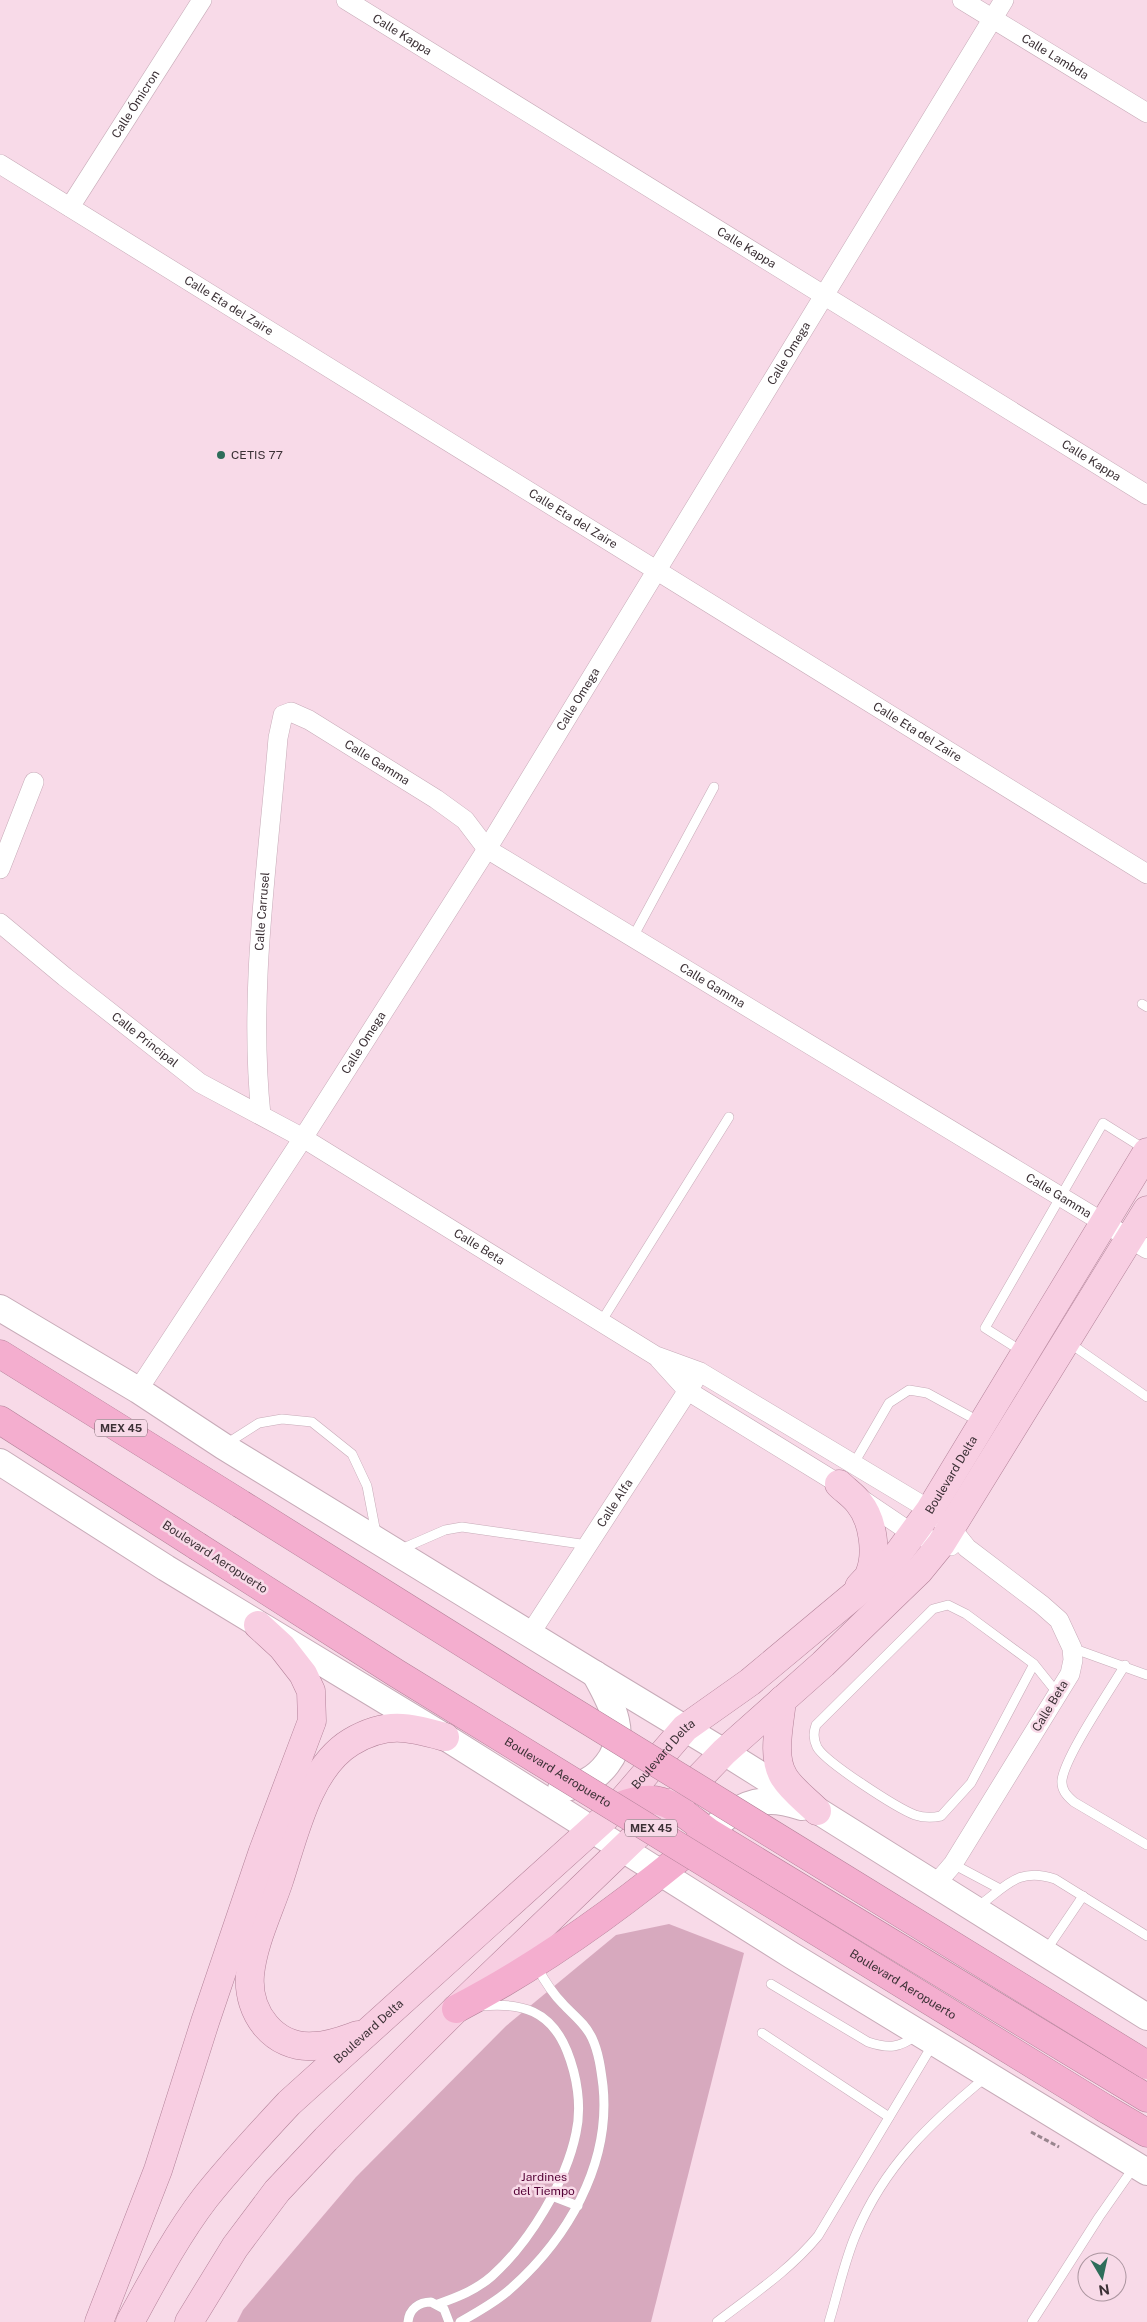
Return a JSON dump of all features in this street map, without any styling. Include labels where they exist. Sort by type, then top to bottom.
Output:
[{"type":"highway","name":"MEX 45","points":[[0,1354],[522,1680],[1147,2065]]},
{"type":"highway","name":"Boulevard Aeropuerto","points":[[0,1420],[396,1672],[1147,2134]]},
{"type":"highway","points":[[617,1807],[642,1799],[654,1799],[672,1806],[710,1833],[1147,2098]]},
{"type":"highway","points":[[456,2009],[530,1954],[662,1873],[710,1833]]},
{"type":"main road","name":"Boulevard Delta","points":[[130,2322],[164,2260],[210,2192],[246,2148],[289,2103],[617,1807],[685,1728],[750,1682],[889,1566],[930,1510],[1147,1151]]},
{"type":"main road","points":[[530,1954],[622,1849],[672,1806],[724,1752],[823,1664],[953,1540],[1065,1341],[1138,1243],[1147,1210]]},
{"type":"main road","points":[[846,1475],[867,1516],[872,1543],[869,1576],[848,1600]]},
{"type":"main road","points":[[99,2322],[158,2170],[205,2022],[264,1851],[312,1721],[311,1692],[304,1674],[282,1647],[258,1625]]},
{"type":"main road","points":[[782,1700],[779,1764],[783,1776],[790,1785],[817,1811]]},
{"type":"main road","points":[[369,2030],[330,2045],[313,2047],[297,2045],[279,2038],[265,2026],[256,2011],[250,1990],[250,1973],[260,1934],[304,1807],[319,1777],[332,1757],[350,1743],[367,1734],[387,1728],[409,1727],[445,1737]]},
{"type":"main road","points":[[189,2322],[235,2246],[277,2191],[359,2105],[456,2009]]},
{"type":"street","name":"Calle Ómicron","points":[[70,206],[202,0]]},
{"type":"street","name":"Calle Kappa","points":[[346,0],[825,298],[1147,495]]},
{"type":"street","name":"Calle Lambda","points":[[962,0],[1147,113]]},
{"type":"street","name":"Calle Omega","points":[[138,1390],[303,1138],[487,849],[656,569],[825,298],[1004,0]]},
{"type":"street","name":"Calle Eta del Zaire","points":[[0,164],[1147,874]]},
{"type":"street","name":"Calle Gamma","points":[[288,712],[309,720],[436,798],[465,820],[487,849],[1138,1243]]},
{"type":"street","name":"Calle Carrusel","points":[[261,1116],[257,1060],[258,983],[278,738],[283,715],[288,712]]},
{"type":"street","points":[[0,869],[34,782]]},
{"type":"street","name":"Calle Principal","points":[[0,923],[171,1062],[200,1082],[303,1138]]},
{"type":"street","name":"Calle Beta","points":[[303,1138],[656,1356],[700,1372],[846,1475],[913,1534],[953,1540]]},
{"type":"street","points":[[0,1308],[138,1390],[224,1446],[724,1752],[1147,2017]]},
{"type":"street","name":"Calle Beta","points":[[656,1356],[688,1391],[846,1475],[930,1510],[953,1540],[1042,1605],[1059,1620],[1068,1634],[1073,1660],[1070,1674],[953,1864],[935,1885]]},
{"type":"street","name":"Calle Alfa","points":[[530,1634],[700,1372]]},
{"type":"street","points":[[0,1462],[258,1625],[445,1737],[506,1778],[1141,2168]]},
{"type":"street","points":[[506,1778],[539,1787],[560,1789],[582,1785],[598,1775],[615,1754],[619,1735],[616,1716],[608,1696],[595,1674]]},
{"type":"street","points":[[708,1902],[700,1888],[698,1876],[702,1850],[710,1833],[732,1813],[759,1802],[786,1803],[817,1811]]},
{"type":"lane","points":[[633,938],[714,787]]},
{"type":"lane","points":[[601,1322],[730,1117]]},
{"type":"lane","points":[[1026,1354],[985,1328],[1103,1123],[1147,1151]]},
{"type":"lane","points":[[1065,1341],[1147,1397]]},
{"type":"lane","points":[[846,1475],[889,1403],[909,1390],[926,1393],[982,1423]]},
{"type":"lane","points":[[224,1446],[259,1423],[282,1419],[312,1422],[352,1454],[367,1486],[386,1544],[462,1527],[588,1545]]},
{"type":"lane","points":[[1034,1664],[971,1783],[941,1816],[921,1817],[904,1809],[831,1762],[818,1749],[814,1741],[816,1725],[930,1612],[940,1605],[948,1605],[966,1614],[1034,1664],[1058,1694]]},
{"type":"lane","points":[[1072,1648],[1147,1674]]},
{"type":"lane","points":[[1125,1665],[1071,1758],[1062,1781],[1063,1789],[1074,1802],[1147,1845]]},
{"type":"lane","points":[[953,1864],[1000,1889]]},
{"type":"lane","points":[[974,1910],[1000,1889],[1021,1876],[1031,1874],[1055,1879],[1147,1936]]},
{"type":"lane","points":[[1044,1953],[1083,1896]]},
{"type":"lane","points":[[460,2322],[507,2292],[529,2271],[555,2241],[578,2206],[593,2171],[601,2142],[604,2118],[601,2070],[597,2051],[586,2027],[553,1993],[530,1954]]},
{"type":"lane","points":[[771,1984],[868,2042],[879,2046],[898,2047],[927,2038]]},
{"type":"lane","points":[[408,2322],[412,2310],[417,2305],[424,2302],[438,2304],[463,2296],[491,2277],[511,2257],[552,2196],[569,2158],[577,2132],[577,2083],[564,2044],[553,2024],[524,2007],[492,2004],[456,2009]]},
{"type":"lane","points":[[762,2033],[889,2117]]},
{"type":"lane","points":[[716,2322],[779,2276],[801,2257],[818,2236],[889,2117],[927,2038]]},
{"type":"lane","points":[[829,2322],[856,2234],[872,2201],[895,2164],[924,2131],[988,2075]]},
{"type":"lane","points":[[1032,2322],[1099,2217],[1141,2168]]},
{"type":"lane","points":[[552,2196],[578,2206]]},
{"type":"lane","points":[[438,2304],[444,2309],[449,2322]]},
{"type":"green space","name":"Jardines del Tiempo","points":[[669,1924],[744,1953],[651,2322],[237,2322],[243,2310],[356,2177],[506,2026],[616,1935]]},
{"type":"place","name":"CETIS 77","points":[[221,455]]}]
